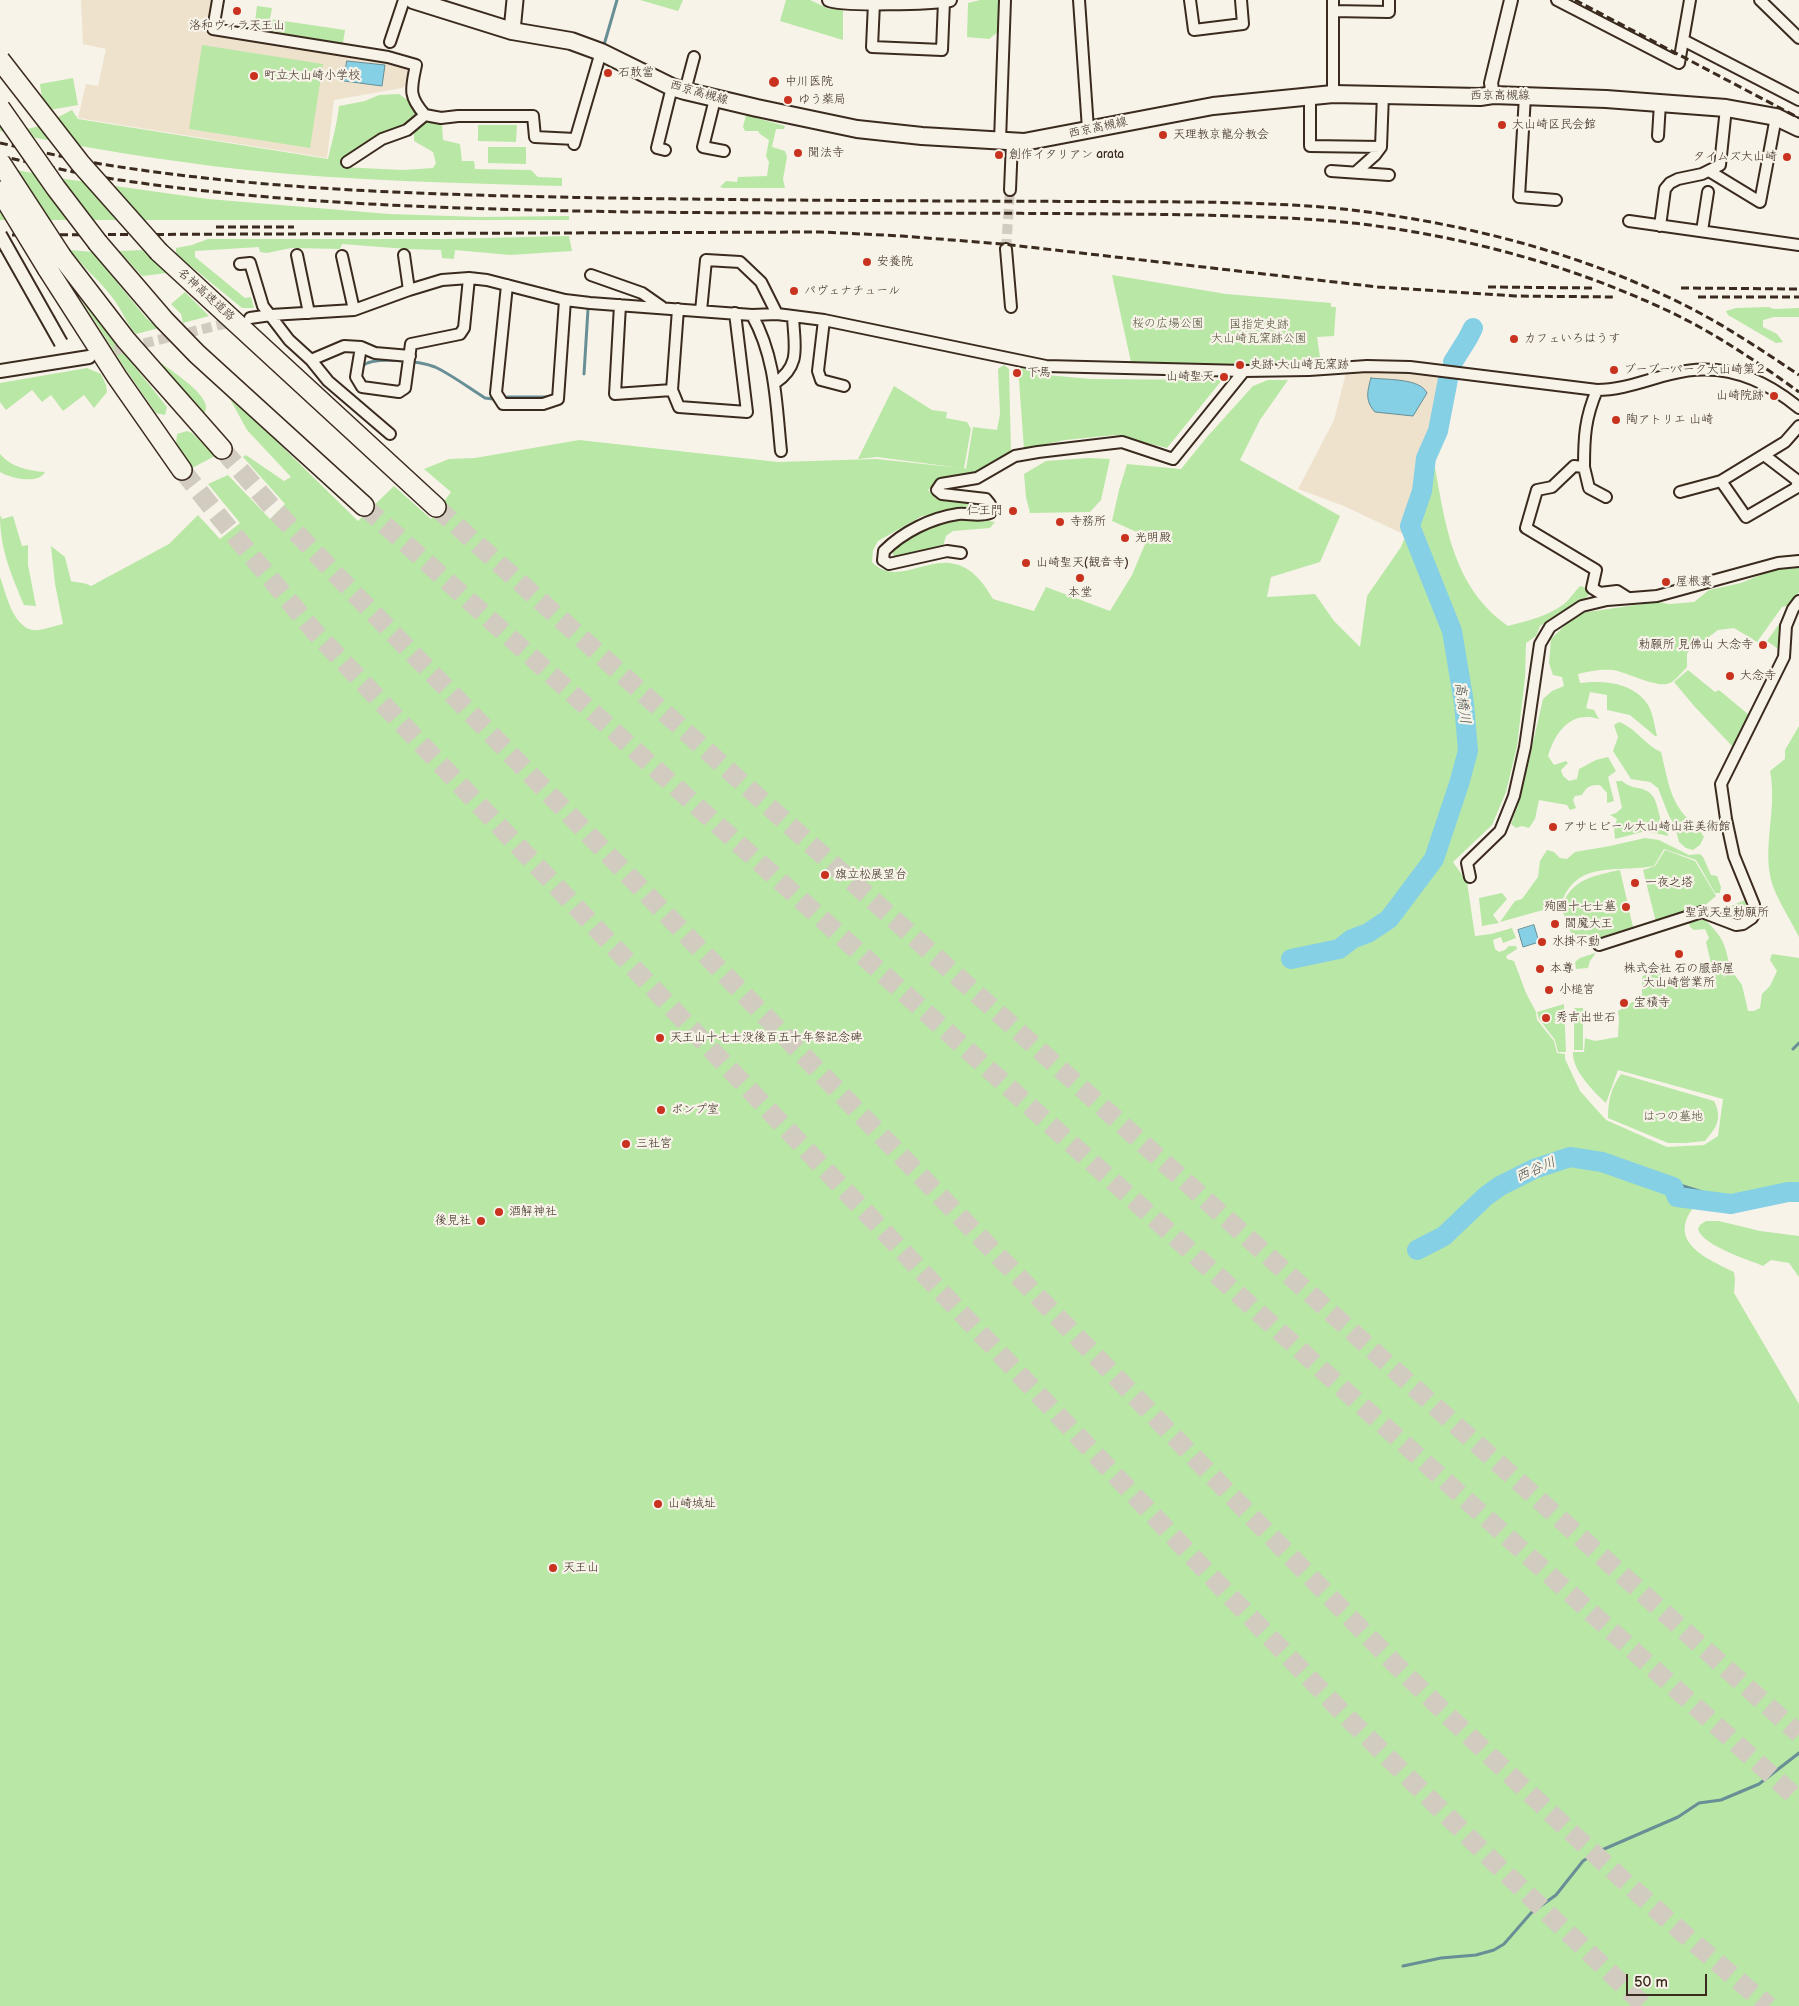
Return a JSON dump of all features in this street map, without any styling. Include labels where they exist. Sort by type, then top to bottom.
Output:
[{"type":"highway","name":"名神高速道路","points":[[0,60],[80,164],[159,252],[436,507]]},
{"type":"highway","points":[[0,108],[56,188],[98,243],[164,320],[197,354],[364,506]]},
{"type":"highway","points":[[0,162],[62,257],[126,340],[222,449]]},
{"type":"highway","points":[[0,191],[117,377],[182,470]]},
{"type":"main road","name":"西京高槻線","points":[[413,0],[512,31],[570,41],[600,52],[678,89],[715,99],[864,130],[1006,142],[1036,141],[1213,106],[1333,94],[1480,97],[1493,95],[1606,99],[1726,108],[1776,117],[1799,128]]},
{"type":"main road","points":[[512,31],[515,0]]},
{"type":"street","points":[[218,0],[213,29],[388,57],[416,65],[411,89],[412,97],[425,115],[441,118],[458,116],[533,116],[535,137],[575,141],[600,52]]},
{"type":"street","points":[[390,42],[404,0]]},
{"type":"street","points":[[829,0],[874,3],[947,1],[942,50],[872,48],[874,3]]},
{"type":"street","points":[[1005,0],[1006,142],[1010,190]]},
{"type":"street","points":[[1079,0],[1088,130]]},
{"type":"street","points":[[1190,0],[1194,30],[1243,24],[1241,0]]},
{"type":"street","points":[[1333,0],[1333,94]]},
{"type":"street","points":[[1333,11],[1388,12],[1389,0]]},
{"type":"street","points":[[1493,95],[1492,82],[1511,0]]},
{"type":"street","points":[[1557,0],[1679,63],[1690,0]]},
{"type":"street","points":[[1760,0],[1799,38]]},
{"type":"street","points":[[1683,40],[1799,100]]},
{"type":"street","points":[[665,150],[657,148],[678,89],[694,57]]},
{"type":"street","points":[[1356,172],[1375,155],[1381,146],[1383,94]]},
{"type":"street","points":[[1310,96],[1310,146],[1381,146]]},
{"type":"street","points":[[1525,96],[1519,197],[1556,200]]},
{"type":"street","points":[[715,99],[703,147],[724,151]]},
{"type":"street","points":[[1658,136],[1660,104]]},
{"type":"street","points":[[1660,226],[1665,190],[1670,183],[1678,179],[1696,176],[1720,165],[1726,108]]},
{"type":"street","points":[[347,162],[382,139],[407,130],[425,115]]},
{"type":"street","points":[[1709,171],[1760,202],[1776,117]]},
{"type":"street","points":[[1331,171],[1389,174]]},
{"type":"street","points":[[1702,232],[1708,192]]},
{"type":"street","points":[[1629,221],[1799,245]]},
{"type":"street","points":[[0,235],[70,360]]},
{"type":"street","points":[[1006,249],[1011,307]]},
{"type":"street","points":[[297,255],[309,313]]},
{"type":"street","points":[[404,255],[409,290]]},
{"type":"street","points":[[342,256],[354,310]]},
{"type":"street","points":[[701,311],[706,260],[740,262],[762,282],[777,314]]},
{"type":"street","points":[[240,264],[250,264],[263,306],[289,340],[312,360],[328,381],[390,434]]},
{"type":"street","points":[[591,275],[642,294],[664,308]]},
{"type":"street","points":[[361,348],[356,377],[362,387],[399,392],[405,388],[411,344],[460,334],[464,328],[469,278]]},
{"type":"street","points":[[250,318],[354,310],[442,280],[469,278],[507,285],[565,300],[752,315],[777,314],[824,320],[1046,366],[1244,371],[1309,370],[1367,366],[1410,367],[1596,390],[1614,390],[1692,369],[1717,370],[1744,375],[1763,382],[1799,408]]},
{"type":"street","points":[[507,285],[496,393],[503,404],[543,404],[558,399],[565,300]]},
{"type":"street","points":[[620,305],[615,394],[672,390]]},
{"type":"street","points":[[678,309],[672,390],[679,407],[747,412],[735,313]]},
{"type":"street","points":[[752,315],[770,354],[775,383],[781,451]]},
{"type":"street","points":[[775,383],[786,376],[793,366],[793,316]]},
{"type":"street","points":[[824,320],[818,371],[821,380],[844,386]]},
{"type":"street","points":[[312,360],[344,346],[361,348],[375,353],[410,356]]},
{"type":"street","points":[[0,371],[89,357]]},
{"type":"street","points":[[962,553],[947,551],[889,564],[883,560],[884,551],[892,542],[928,522],[959,514],[985,515],[990,513],[990,504],[986,499],[942,494],[937,490],[941,484],[977,478],[1015,456],[1122,442],[1173,459],[1244,371]]},
{"type":"street","points":[[1596,390],[1588,409],[1584,435],[1584,467],[1589,488],[1606,496]]},
{"type":"street","points":[[1680,492],[1721,481],[1785,442],[1799,426]]},
{"type":"street","points":[[1721,481],[1746,517],[1796,488],[1798,481],[1764,455]]},
{"type":"street","points":[[1584,467],[1574,466],[1552,487],[1537,490],[1526,528],[1596,570],[1592,588],[1600,593],[1617,590],[1628,598]]},
{"type":"street","points":[[1470,877],[1467,863],[1500,832],[1514,796],[1525,748],[1536,663],[1544,635],[1550,627],[1582,606],[1607,600],[1657,596],[1778,563],[1799,562]]},
{"type":"street","points":[[1600,945],[1702,912],[1736,925],[1748,922],[1755,913],[1754,905],[1734,857],[1721,784],[1784,657],[1786,626],[1793,609],[1799,601]]},
{"type":"shaded area","name":"町立大山崎小学校","points":[[81,0],[212,0],[206,30],[212,35],[390,60],[409,68],[407,85],[402,88],[334,100],[327,158],[78,118],[86,84],[98,86],[106,49],[83,44]]},
{"type":"shaded area","points":[[1370,370],[1446,374],[1435,430],[1425,458],[1421,491],[1405,535],[1344,506],[1298,489],[1334,420],[1346,373]]},
{"type":"green space","points":[[640,0],[683,0],[678,11]]},
{"type":"green space","points":[[786,0],[810,0],[829,9],[843,9],[843,40],[780,21]]},
{"type":"green space","points":[[980,0],[1001,0],[999,31],[989,39],[967,37],[968,3]]},
{"type":"green space","points":[[257,6],[272,8],[270,19],[345,30],[343,43],[254,29]]},
{"type":"green space","points":[[202,45],[323,64],[310,148],[189,129]]},
{"type":"green space","points":[[73,78],[78,105],[44,111],[40,84]]},
{"type":"green space","points":[[399,94],[409,101],[418,113],[405,125],[391,129],[343,160],[341,167],[403,170],[433,168],[436,163],[433,152],[414,141],[414,132],[425,121],[442,124],[443,140],[460,144],[462,161],[474,161],[475,169],[531,170],[538,177],[562,178],[562,186],[444,183],[286,174],[123,153],[0,131],[0,127],[22,129],[38,126],[72,110],[78,119],[328,159],[339,106],[365,101],[379,95]]},
{"type":"green space","points":[[746,115],[785,126],[784,129],[776,129],[772,147],[785,151],[787,157],[783,179],[785,188],[720,187],[726,181],[737,182],[738,177],[767,176],[769,162],[766,156],[769,140],[758,131],[745,131],[743,127]]},
{"type":"green space","points":[[478,125],[517,125],[516,142],[478,141]]},
{"type":"green space","points":[[488,147],[526,147],[526,164],[488,163]]},
{"type":"green space","points":[[0,167],[65,179],[208,199],[389,214],[480,217],[569,216],[569,220],[0,220]]},
{"type":"green space","points":[[569,236],[572,251],[510,255],[455,250],[454,259],[442,258],[441,250],[342,244],[340,249],[291,248],[267,253],[260,252],[259,247],[195,251],[195,257],[245,298],[251,297],[254,308],[242,308],[176,254],[176,248],[208,239],[444,239]]},
{"type":"green space","points":[[70,250],[92,252],[147,319],[159,328],[136,334],[110,294]]},
{"type":"green space","points":[[142,250],[167,273],[142,276],[119,251]]},
{"type":"green space","points":[[1112,275],[1226,294],[1331,303],[1331,307],[1336,307],[1334,336],[1317,337],[1321,364],[1288,366],[1131,362]]},
{"type":"green space","points":[[185,292],[209,316],[183,323],[181,314],[171,304]]},
{"type":"green space","points":[[80,298],[167,407],[165,415],[156,413]]},
{"type":"green space","points":[[1768,307],[1774,309],[1799,308],[1799,317],[1774,317],[1763,320],[1763,327],[1777,334],[1783,342],[1776,343],[1728,315],[1726,311],[1736,308]]},
{"type":"green space","points":[[154,358],[197,391],[206,404],[204,414],[181,392]]},
{"type":"green space","points":[[1004,365],[1009,369],[1011,453],[976,474],[941,479],[928,490],[938,500],[986,505],[986,510],[954,511],[922,516],[878,541],[873,550],[872,562],[885,570],[899,572],[945,563],[961,566],[977,577],[993,599],[1034,611],[1046,587],[1110,611],[1132,575],[1148,537],[1112,521],[1127,464],[1181,469],[1253,386],[1268,380],[1288,380],[1260,420],[1240,460],[1340,516],[1320,562],[1271,577],[1267,597],[1315,594],[1334,621],[1360,647],[1367,596],[1401,547],[1423,494],[1427,477],[1435,468],[1443,513],[1455,555],[1464,575],[1475,594],[1490,611],[1508,626],[1551,612],[1564,604],[1580,586],[1586,588],[1589,595],[1540,626],[1536,636],[1526,643],[1525,678],[1517,746],[1506,792],[1492,825],[1453,862],[1467,882],[1475,936],[1512,928],[1516,938],[1503,943],[1501,937],[1493,940],[1495,949],[1499,952],[1509,946],[1516,946],[1517,949],[1506,956],[1507,959],[1514,961],[1526,993],[1536,1012],[1537,1020],[1554,1041],[1557,1053],[1565,1054],[1565,1059],[1580,1091],[1606,1120],[1667,1147],[1704,1145],[1718,1136],[1723,1099],[1618,1070],[1606,1103],[1584,1080],[1576,1066],[1573,1052],[1584,1052],[1585,1038],[1595,1041],[1618,1037],[1618,1011],[1642,996],[1642,977],[1647,973],[1660,972],[1666,983],[1679,982],[1686,975],[1693,977],[1694,984],[1699,990],[1717,988],[1706,942],[1709,938],[1705,929],[1694,930],[1690,927],[1689,923],[1704,919],[1719,936],[1725,946],[1730,968],[1722,980],[1731,970],[1742,985],[1748,1011],[1760,1008],[1762,994],[1770,986],[1777,971],[1770,960],[1772,954],[1799,958],[1799,1195],[1769,1194],[1740,1205],[1705,1205],[1693,1208],[1686,1220],[1685,1231],[1688,1240],[1694,1248],[1734,1272],[1734,1293],[1799,1404],[1799,2006],[0,2006],[0,577],[7,599],[19,622],[32,630],[43,629],[63,624],[55,584],[51,546],[65,557],[71,581],[91,586],[169,544],[198,515],[220,539],[240,523],[208,484],[228,475],[270,519],[285,504],[243,457],[246,455],[284,481],[291,477],[247,430],[230,399],[265,430],[358,521],[394,486],[431,519],[451,492],[424,469],[449,459],[475,458],[579,440],[778,462],[876,459],[961,468],[877,457],[858,459],[894,386],[932,410],[947,412],[946,418],[967,422],[971,429],[964,468],[966,469],[973,427],[997,430],[1000,414],[998,369]]},
{"type":"green space","points":[[1018,367],[1047,375],[1091,379],[1222,380],[1167,448],[1115,435],[1065,440],[1024,449]]},
{"type":"green space","points":[[87,368],[101,374],[106,385],[107,392],[94,408],[84,395],[63,411],[51,395],[42,402],[32,390],[6,410],[0,402],[0,383]]},
{"type":"green space","points":[[187,431],[192,433],[215,456],[192,468],[176,444],[177,434]]},
{"type":"green space","points":[[0,454],[9,462],[21,468],[45,472],[36,478],[24,479],[0,472]]},
{"type":"green space","points":[[1088,458],[1110,459],[1101,500],[1090,512],[1030,513],[1026,497],[1024,474],[1046,461]]},
{"type":"green space","points":[[0,515],[2,519],[13,516],[22,546],[28,545],[28,565],[36,606],[24,605],[15,583],[4,550]]},
{"type":"green space","points":[[958,519],[995,522],[990,528],[953,531],[946,536],[943,546],[893,557],[893,549],[916,534]]},
{"type":"green space","points":[[1782,566],[1799,567],[1799,592],[1791,605],[1782,607],[1757,642],[1734,628],[1718,630],[1690,649],[1687,654],[1687,667],[1670,683],[1658,684],[1613,670],[1595,670],[1578,674],[1580,683],[1607,682],[1624,686],[1640,695],[1650,710],[1657,736],[1630,715],[1607,710],[1607,695],[1590,692],[1586,708],[1594,710],[1599,719],[1589,717],[1572,720],[1560,731],[1548,756],[1554,765],[1566,761],[1568,763],[1561,770],[1563,776],[1569,781],[1577,779],[1579,769],[1596,760],[1608,757],[1616,771],[1608,777],[1614,801],[1607,803],[1607,793],[1600,785],[1591,786],[1582,795],[1575,796],[1573,800],[1576,808],[1570,810],[1567,805],[1539,800],[1535,819],[1529,828],[1522,826],[1516,828],[1511,824],[1520,799],[1543,699],[1552,691],[1564,686],[1562,677],[1553,675],[1549,663],[1551,639],[1565,625],[1581,613],[1656,602],[1670,604],[1694,602],[1709,590],[1741,583]]},
{"type":"green space","points":[[1786,614],[1781,651],[1767,641]]},
{"type":"green space","points":[[1688,670],[1715,692],[1719,690],[1749,715],[1733,747],[1674,682]]},
{"type":"green space","points":[[1619,722],[1630,728],[1661,752],[1675,801],[1704,837],[1700,845],[1693,850],[1686,848],[1679,842],[1675,826],[1658,788],[1650,782],[1631,779],[1613,751],[1618,737],[1614,725]]},
{"type":"green space","points":[[1799,726],[1799,937],[1778,898],[1772,882],[1768,849],[1772,798],[1770,771],[1785,759],[1785,750]]},
{"type":"green space","points":[[1616,781],[1622,781],[1629,786],[1651,794],[1668,836],[1646,831],[1615,839],[1614,828],[1617,819],[1610,815],[1622,808]]},
{"type":"green space","points":[[1645,838],[1659,840],[1689,855],[1700,854],[1711,875],[1717,876],[1721,887],[1720,893],[1715,893],[1696,860],[1664,849],[1654,866],[1612,869],[1587,874],[1576,880],[1568,890],[1561,905],[1500,922],[1515,901],[1522,899],[1538,877],[1540,861],[1547,850],[1554,852],[1560,858],[1567,859],[1575,852]]},
{"type":"green space","points":[[1665,850],[1695,861],[1716,896],[1703,907],[1656,922],[1643,870],[1655,866]]},
{"type":"green space","points":[[1620,870],[1633,927],[1580,944],[1571,933],[1561,907],[1566,897],[1571,890],[1585,880]]},
{"type":"green space","points":[[1502,893],[1507,899],[1493,915],[1499,923],[1482,926],[1479,898]]},
{"type":"green space","points":[[1747,899],[1749,909],[1745,919],[1735,920],[1726,914],[1731,912],[1729,907]]},
{"type":"green space","points":[[1595,953],[1588,968],[1576,969],[1575,962],[1580,958]]},
{"type":"green space","points":[[1564,1004],[1566,1052],[1558,1052],[1555,1040],[1539,1019],[1537,1012]]},
{"type":"green space","points":[[1574,1008],[1583,1008],[1583,1050],[1574,1050]]},
{"type":"green space","name":"はつの墓地","points":[[1621,1074],[1714,1101],[1717,1107],[1718,1118],[1712,1132],[1705,1141],[1668,1143],[1608,1118],[1611,1095]]},
{"type":"green space","points":[[1706,1221],[1719,1221],[1760,1231],[1799,1236],[1799,1277],[1789,1263],[1771,1260],[1763,1266],[1737,1256],[1708,1241],[1698,1229]]},
{"type":"water","points":[[347,61],[385,65],[382,86],[344,81]]},
{"type":"water","points":[[1371,378],[1410,382],[1423,388],[1427,393],[1413,416],[1375,412],[1368,400]]},
{"type":"water","points":[[1534,925],[1539,942],[1523,947],[1518,930]]},
{"type":"waterway","points":[[604,45],[617,0]]},
{"type":"waterway","points":[[584,374],[588,309]]},
{"type":"waterway","name":"高橋川","points":[[1453,362],[1473,328]]},
{"type":"waterway","points":[[362,366],[386,360],[408,361],[428,365],[448,374],[485,398],[493,399]]},
{"type":"waterway","name":"高橋川","points":[[1291,959],[1339,949],[1352,939],[1368,933],[1389,919],[1434,859],[1468,751],[1464,703],[1452,631],[1410,526],[1422,491],[1426,458],[1438,431],[1449,374]]},
{"type":"waterway","points":[[507,397],[547,397]]},
{"type":"waterway","points":[[1793,1049],[1799,1043]]},
{"type":"waterway","name":"西谷川","points":[[1417,1250],[1444,1236],[1486,1196],[1500,1186],[1534,1169],[1570,1157],[1602,1162],[1673,1187],[1677,1197],[1731,1204],[1788,1192],[1799,1192]]},
{"type":"waterway","name":"西谷川","points":[[1673,1187],[1680,1185],[1738,1203]]},
{"type":"waterway","name":"名神高速道路","points":[[1403,1966],[1441,1958],[1476,1955],[1494,1950],[1504,1944],[1531,1913],[1556,1895],[1583,1861],[1595,1853],[1678,1817],[1699,1803],[1721,1800],[1759,1784],[1799,1753]]},
{"type":"tunnel","points":[[1006,249],[1010,190]]},
{"type":"tunnel","points":[[100,354],[236,321]]},
{"type":"tunnel","points":[[222,449],[273,508],[347,586],[1396,1665],[1579,1840],[1769,2006]]},
{"type":"tunnel","points":[[182,470],[314,631],[1225,1591],[1344,1714],[1499,1867],[1645,2006]]},
{"type":"tunnel","points":[[364,506],[1799,1800]]},
{"type":"tunnel","points":[[436,507],[1799,1734]]},
{"type":"railway","points":[[1575,0],[1799,118]]},
{"type":"railway","points":[[0,143],[88,162],[164,173],[290,186],[353,190],[608,198],[1218,202],[1334,208],[1381,214],[1474,231],[1566,256],[1610,272],[1654,290],[1709,318],[1799,375]]},
{"type":"railway","points":[[0,156],[99,177],[178,188],[242,195],[372,204],[632,212],[1202,215],[1296,218],[1367,225],[1425,234],[1495,249],[1598,281],[1664,309],[1699,327],[1750,358],[1799,392]]},
{"type":"railway","points":[[216,227],[294,227]]},
{"type":"railway","points":[[0,235],[821,232],[1002,244],[1378,287],[1515,296],[1614,297]]},
{"type":"railway","points":[[1488,287],[1595,288]]},
{"type":"railway","points":[[1681,288],[1799,289]]},
{"type":"railway","points":[[1698,297],[1799,297]]},
{"type":"place","name":"洛和ヴィラ天王山","points":[[237,11]]},
{"type":"place","name":"石敢當","points":[[608,73]]},
{"type":"place","name":"町立大山崎小学校","points":[[254,76]]},
{"type":"place","name":"中川医院","points":[[774,82]]},
{"type":"place","name":"ゆう薬局","points":[[788,100]]},
{"type":"place","name":"大山崎区民会館","points":[[1502,125]]},
{"type":"place","name":"天理教京龍分教会","points":[[1163,135]]},
{"type":"place","name":"聞法寺","points":[[798,153]]},
{"type":"place","name":"創作イタリアン arata","points":[[999,155]]},
{"type":"place","name":"タイムズ大山崎","points":[[1787,157]]},
{"type":"place","name":"安養院","points":[[867,262]]},
{"type":"place","name":"パヴェナチュール","points":[[794,291]]},
{"type":"place","name":"カフェいろはうす","points":[[1514,339]]},
{"type":"place","name":"史跡 大山崎瓦窯跡","points":[[1240,365]]},
{"type":"place","name":"ブーブーパーク大山崎第２","points":[[1614,370]]},
{"type":"place","name":"下馬","points":[[1017,373]]},
{"type":"place","name":"山崎聖天","points":[[1224,377]]},
{"type":"place","name":"山崎院跡","points":[[1774,396]]},
{"type":"place","name":"陶アトリエ 山崎","points":[[1616,420]]},
{"type":"place","name":"仁王門","points":[[1013,511]]},
{"type":"place","name":"寺務所","points":[[1060,522]]},
{"type":"place","name":"光明殿","points":[[1125,538]]},
{"type":"place","name":"山崎聖天(観音寺)","points":[[1026,563]]},
{"type":"place","name":"本堂","points":[[1080,578]]},
{"type":"place","name":"屋根裏","points":[[1666,582]]},
{"type":"place","name":"勅願所 見佛山 大念寺","points":[[1763,645]]},
{"type":"place","name":"大念寺","points":[[1730,676]]},
{"type":"place","name":"アサヒビール大山崎山荘美術館","points":[[1553,827]]},
{"type":"place","name":"旗立松展望台","points":[[825,875]]},
{"type":"place","name":"一夜之塔","points":[[1635,883]]},
{"type":"place","name":"聖武天皇勅願所","points":[[1727,898]]},
{"type":"place","name":"殉國十七士墓","points":[[1626,907]]},
{"type":"place","name":"閻魔大王","points":[[1555,924]]},
{"type":"place","name":"水掛不動","points":[[1542,942]]},
{"type":"place","name":"株式会社 石の服部屋 大山崎営業所","points":[[1679,954]]},
{"type":"place","name":"本尊","points":[[1540,969]]},
{"type":"place","name":"小槌宮","points":[[1549,990]]},
{"type":"place","name":"宝積寺","points":[[1624,1003]]},
{"type":"place","name":"秀吉出世石","points":[[1546,1018]]},
{"type":"place","name":"天王山十七士没後百五十年祭記念碑","points":[[660,1038]]},
{"type":"place","name":"ポンプ室","points":[[661,1110]]},
{"type":"place","name":"三社宮","points":[[626,1144]]},
{"type":"place","name":"酒解神社","points":[[499,1212]]},
{"type":"place","name":"後見社","points":[[481,1221]]},
{"type":"place","name":"山崎城址","points":[[658,1504]]},
{"type":"place","name":"天王山","points":[[553,1568]]},
{"type":"park label","name":"桜の広場公園","points":[[1168,324]]},
{"type":"park label","name":"国指定史跡 大山崎瓦窯跡公園","points":[[1259,332]]}]
